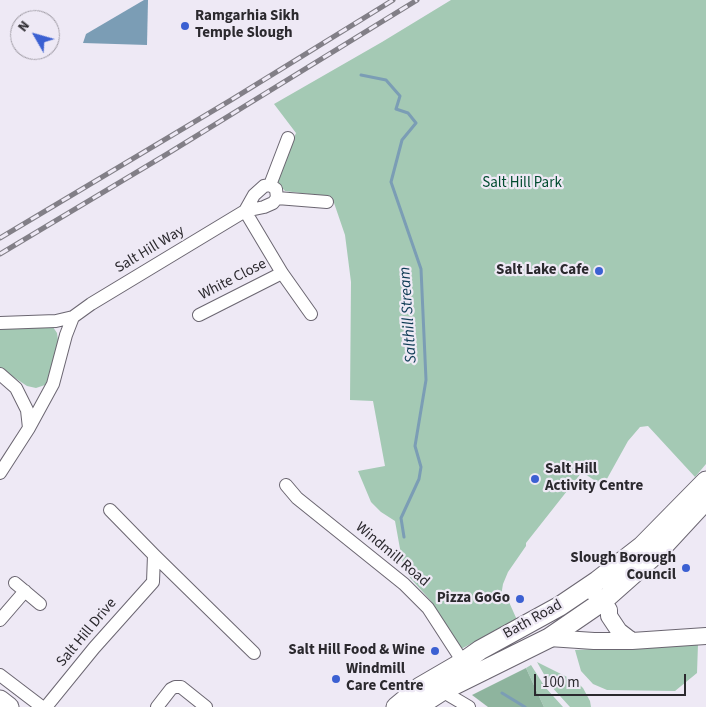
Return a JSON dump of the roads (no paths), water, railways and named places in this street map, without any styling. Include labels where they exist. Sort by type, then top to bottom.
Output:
[{"type":"main road","name":"Bath Road","points":[[417,707],[470,671],[480,650],[560,606],[586,589],[642,546],[706,481]]},
{"type":"main road","name":"Bath Road","points":[[396,707],[420,688],[470,671],[549,638],[606,609],[706,500]]},
{"type":"main road","points":[[586,589],[606,609],[619,631],[632,641]]},
{"type":"main road","points":[[594,641],[602,630],[606,609]]},
{"type":"main road","points":[[549,638],[632,641],[706,636]]},
{"type":"main road","points":[[0,700],[9,707]]},
{"type":"street","points":[[288,138],[270,185],[276,189],[278,198],[327,202]]},
{"type":"street","name":"Salt Hill Way","points":[[245,211],[254,195],[264,186],[270,185]]},
{"type":"street","name":"Salt Hill Way","points":[[0,323],[56,321],[73,317],[91,304],[245,211],[264,207],[273,203],[278,198]]},
{"type":"street","name":"White Close","points":[[245,211],[282,273],[311,314]]},
{"type":"street","name":"White Close","points":[[199,316],[282,273]]},
{"type":"street","points":[[0,472],[29,428],[53,384],[66,335],[73,317]]},
{"type":"street","points":[[0,374],[16,388],[27,410],[29,428]]},
{"type":"street","name":"Windmill Road","points":[[286,485],[296,498],[404,584],[428,608],[470,671]]},
{"type":"street","points":[[110,510],[154,556],[254,653]]},
{"type":"street","points":[[154,556],[153,582],[177,577]]},
{"type":"street","name":"Salt Hill Drive","points":[[46,707],[94,648],[153,582]]},
{"type":"street","points":[[0,620],[20,587],[40,604]]},
{"type":"street","points":[[442,691],[467,706],[470,671]]},
{"type":"street","points":[[0,675],[42,707]]},
{"type":"street","points":[[157,707],[171,689],[181,687],[206,707]]},
{"type":"water","points":[[144,0],[148,0],[147,45],[83,43],[86,34]]},
{"type":"waterway","name":"Salthill Stream","points":[[361,75],[386,80],[400,96],[396,109],[408,113],[416,123],[402,140],[391,182],[421,269],[426,380],[415,446],[421,467],[419,479],[401,518],[404,537]]},
{"type":"waterway","name":"Salthill Stream","points":[[502,693],[525,707]]},
{"type":"railway","points":[[0,238],[231,100],[393,0]]},
{"type":"railway","points":[[0,254],[417,0]]},
{"type":"place","name":"Ramgarhia Sikh Temple Slough","points":[[185,26]]},
{"type":"place","name":"Salt Lake Cafe","points":[[599,271]]},
{"type":"place","name":"Salt Hill Activity Centre","points":[[535,479]]},
{"type":"place","name":"Slough Borough Council","points":[[686,568]]},
{"type":"place","name":"Pizza GoGo","points":[[520,599]]},
{"type":"place","name":"Salt Hill Food & Wine","points":[[435,651]]},
{"type":"place","name":"Windmill Care Centre","points":[[336,679]]},
{"type":"park label","name":"Salt Hill Park","points":[[522,184]]}]
